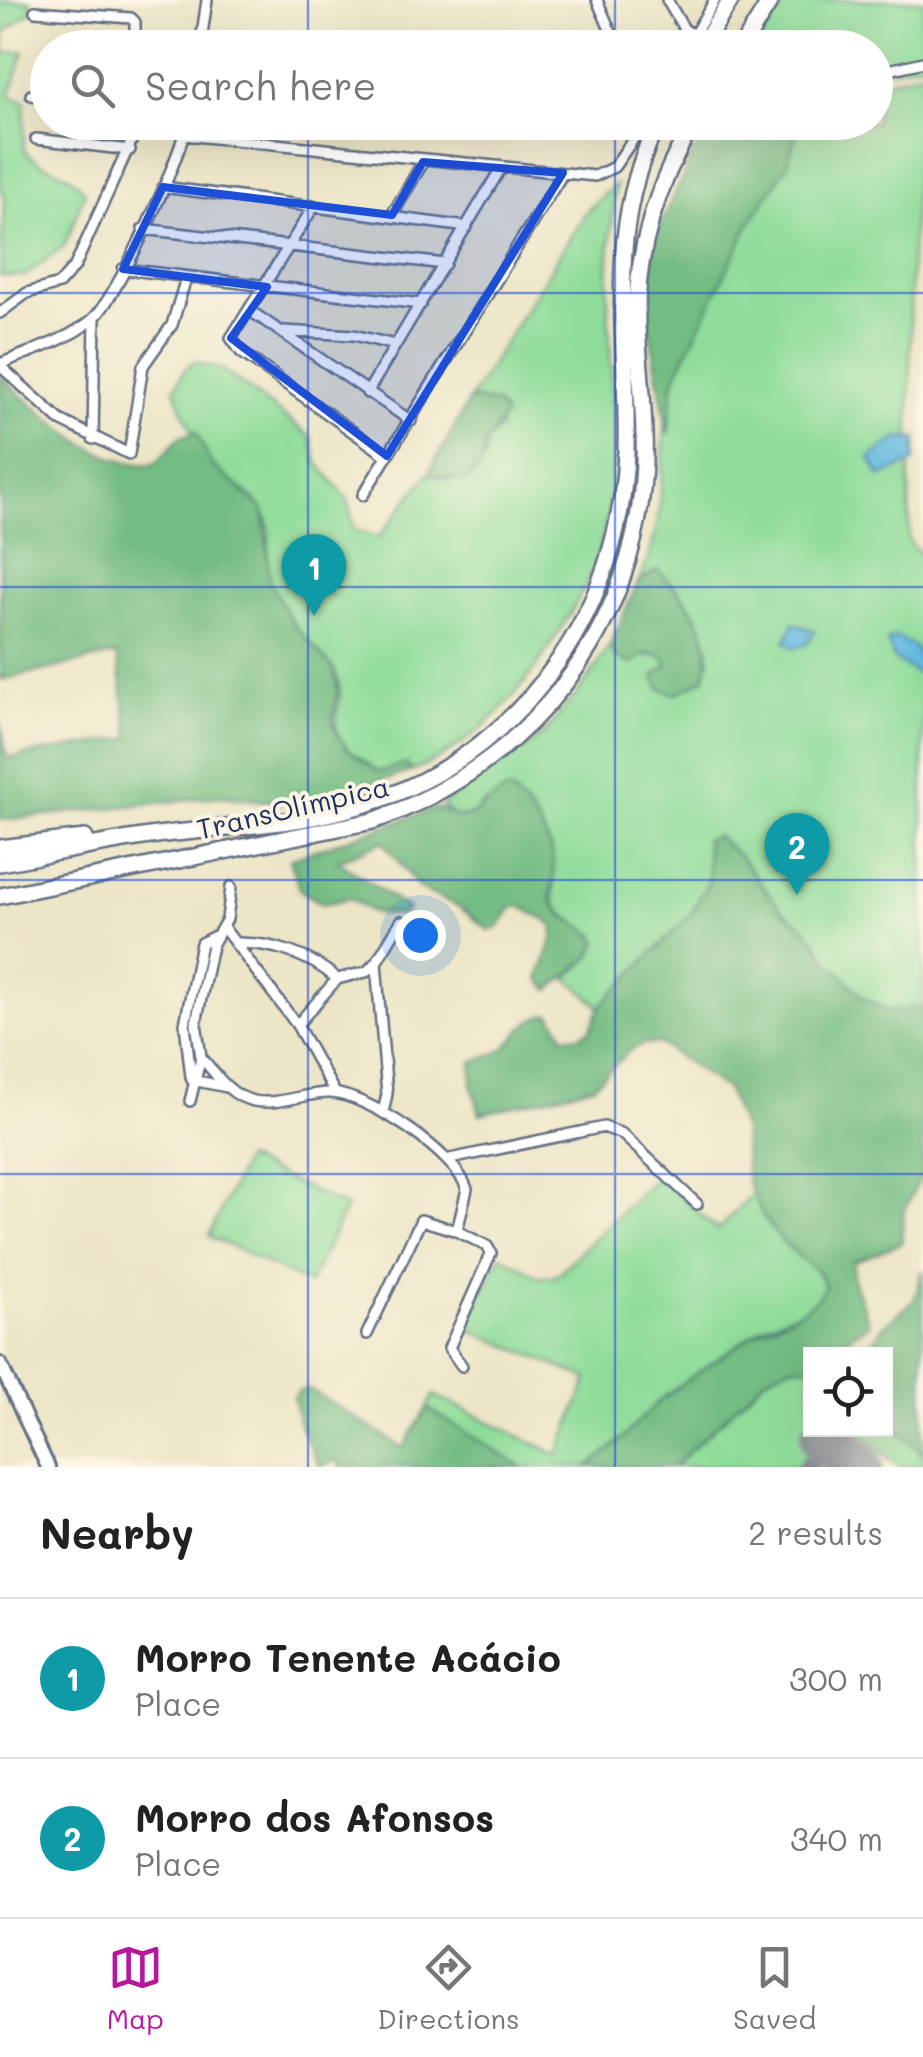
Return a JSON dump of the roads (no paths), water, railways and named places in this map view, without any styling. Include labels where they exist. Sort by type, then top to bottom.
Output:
[{"type":"highway","points":[[706,30],[730,0]]},
{"type":"highway","points":[[752,30],[771,0]]},
{"type":"highway","name":"TransOlímpica","points":[[0,863],[127,840],[298,819],[379,800],[451,766],[486,740],[542,685],[565,656],[601,584],[617,529],[626,449],[620,312],[622,234],[640,161],[650,140]]},
{"type":"highway","name":"TransOlímpica","points":[[0,896],[384,817],[496,756],[551,705],[596,638],[634,540],[644,462],[637,322],[641,258],[663,184],[685,140]]},
{"type":"highway","points":[[0,848],[81,838],[127,840]]},
{"type":"highway","points":[[0,906],[78,880]]},
{"type":"main road","points":[[0,1364],[48,1467]]},
{"type":"street","points":[[203,30],[207,0]]},
{"type":"street","points":[[597,0],[610,30]]},
{"type":"street","points":[[668,0],[685,30]]},
{"type":"street","points":[[702,30],[715,0]]},
{"type":"street","points":[[35,11],[131,18],[133,30]]},
{"type":"street","points":[[893,69],[923,62]]},
{"type":"street","points":[[52,140],[130,150]]},
{"type":"street","points":[[0,313],[19,298],[48,290],[68,275],[134,140]]},
{"type":"street","points":[[182,140],[143,229],[95,317],[62,338],[0,365],[27,395],[93,439],[125,454],[133,450],[143,366],[172,325],[186,278]]},
{"type":"street","points":[[221,140],[595,176],[614,168],[633,140]]},
{"type":"street","points":[[392,215],[423,162]]},
{"type":"street","points":[[367,392],[501,168]]},
{"type":"street","points":[[363,494],[563,174]]},
{"type":"street","points":[[162,187],[467,227]]},
{"type":"street","points":[[314,206],[231,338],[242,352],[387,456]]},
{"type":"street","points":[[143,229],[445,264]]},
{"type":"street","points":[[122,269],[421,304]]},
{"type":"street","points":[[249,310],[411,421]]},
{"type":"street","points":[[93,439],[95,317]]},
{"type":"street","points":[[280,330],[354,335],[395,345]]},
{"type":"street","points":[[190,1100],[192,1080],[185,1024],[201,943],[223,927],[232,887]]},
{"type":"street","points":[[296,1025],[336,979],[366,972],[376,963],[401,921]]},
{"type":"street","points":[[223,927],[296,1025],[335,1093]]},
{"type":"street","points":[[192,1080],[201,1057],[196,1022],[215,936]]},
{"type":"street","points":[[235,943],[264,944],[313,962],[336,979]]},
{"type":"street","points":[[376,963],[387,1094],[383,1114]]},
{"type":"street","points":[[201,1057],[226,1086]]},
{"type":"street","points":[[192,1080],[226,1086],[255,1101],[335,1093],[383,1114],[450,1160],[467,1189],[458,1232]]},
{"type":"street","points":[[450,1160],[612,1128],[696,1204]]},
{"type":"street","points":[[367,1334],[421,1220],[458,1232],[487,1246],[491,1253],[448,1348],[462,1366]]},
{"type":"water","points":[[897,438],[917,439],[914,462],[880,477],[870,458]]},
{"type":"water","points":[[794,623],[815,631],[806,645],[794,648],[785,642]]},
{"type":"water","points":[[896,637],[915,647],[923,669],[916,673],[894,659],[887,641]]},
{"type":"place","name":"Morro Tenente Acácio","points":[[314,616]]},
{"type":"place","name":"Morro dos Afonsos","points":[[797,895]]}]
